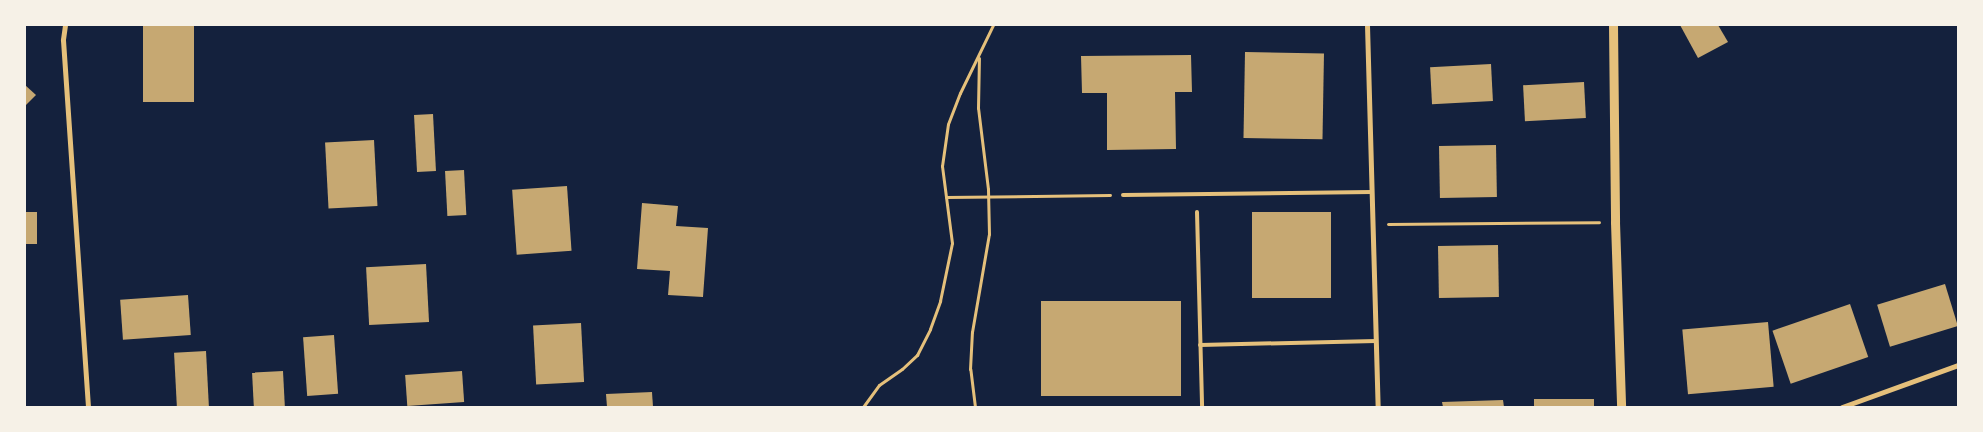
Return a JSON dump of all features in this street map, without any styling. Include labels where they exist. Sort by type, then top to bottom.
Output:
[{"type":"street","points":[[64,25],[63,40],[88,407]]},
{"type":"street","points":[[1367,25],[1378,407]]},
{"type":"street","points":[[1613,25],[1615,222],[1621,407]]},
{"type":"street","points":[[1842,407],[1958,365]]},
{"type":"lane","points":[[1123,195],[1372,192]]},
{"type":"lane","points":[[1197,212],[1202,407]]},
{"type":"lane","points":[[1200,345],[1376,341]]},
{"type":"path","points":[[863,407],[879,385],[902,369],[917,355],[930,329],[940,301],[952,243],[942,166],[948,124],[960,93],[993,25]]},
{"type":"path","points":[[975,407],[970,369],[971,341],[989,234],[988,196],[978,108],[979,55]]},
{"type":"path","points":[[946,197],[1094,195]]},
{"type":"path","points":[[1372,225],[1615,222]]},
{"type":"building","points":[[143,25],[194,25],[194,102],[143,102]]},
{"type":"building","points":[[1680,25],[1718,25],[1728,42],[1698,58]]},
{"type":"building","points":[[1245,52],[1324,53],[1322,139],[1243,138]]},
{"type":"building","points":[[1191,55],[1192,92],[1175,92],[1176,149],[1107,150],[1107,93],[1082,93],[1081,56]]},
{"type":"building","points":[[1491,64],[1493,101],[1432,104],[1430,67]]},
{"type":"building","points":[[1584,82],[1586,118],[1525,121],[1523,85]]},
{"type":"building","points":[[25,85],[36,95],[25,106]]},
{"type":"building","points":[[433,114],[436,171],[417,172],[414,115]]},
{"type":"building","points":[[374,140],[377,206],[329,208],[325,143]]},
{"type":"building","points":[[1496,145],[1497,197],[1440,198],[1439,146]]},
{"type":"building","points":[[464,170],[466,215],[447,216],[445,171]]},
{"type":"building","points":[[567,186],[572,251],[517,255],[512,190]]},
{"type":"building","points":[[642,203],[678,206],[676,226],[708,228],[703,297],[668,295],[670,271],[637,269]]},
{"type":"building","points":[[25,212],[37,212],[37,244],[25,244]]},
{"type":"building","points":[[1252,212],[1331,212],[1331,298],[1252,298]]},
{"type":"building","points":[[1498,245],[1499,297],[1439,298],[1438,246]]},
{"type":"building","points":[[426,264],[429,322],[369,325],[366,267]]},
{"type":"building","points":[[1945,284],[1958,326],[1890,347],[1877,305]]},
{"type":"building","points":[[188,295],[191,335],[123,340],[120,300]]},
{"type":"building","points":[[1041,301],[1181,301],[1181,396],[1041,396]]},
{"type":"building","points":[[1850,304],[1868,357],[1791,384],[1772,331]]},
{"type":"building","points":[[1768,322],[1774,387],[1688,394],[1682,329]]},
{"type":"building","points":[[581,323],[584,382],[536,384],[533,326]]},
{"type":"building","points":[[334,335],[338,394],[307,396],[303,337]]},
{"type":"building","points":[[206,351],[209,407],[177,407],[174,353]]},
{"type":"building","points":[[283,371],[285,407],[254,407],[252,373]]},
{"type":"building","points":[[462,371],[464,402],[407,406],[405,375]]},
{"type":"building","points":[[652,392],[653,407],[607,407],[606,394]]},
{"type":"building","points":[[1534,399],[1594,399],[1594,407],[1534,407]]},
{"type":"building","points":[[1503,400],[1504,407],[1443,407],[1442,402]]}]
